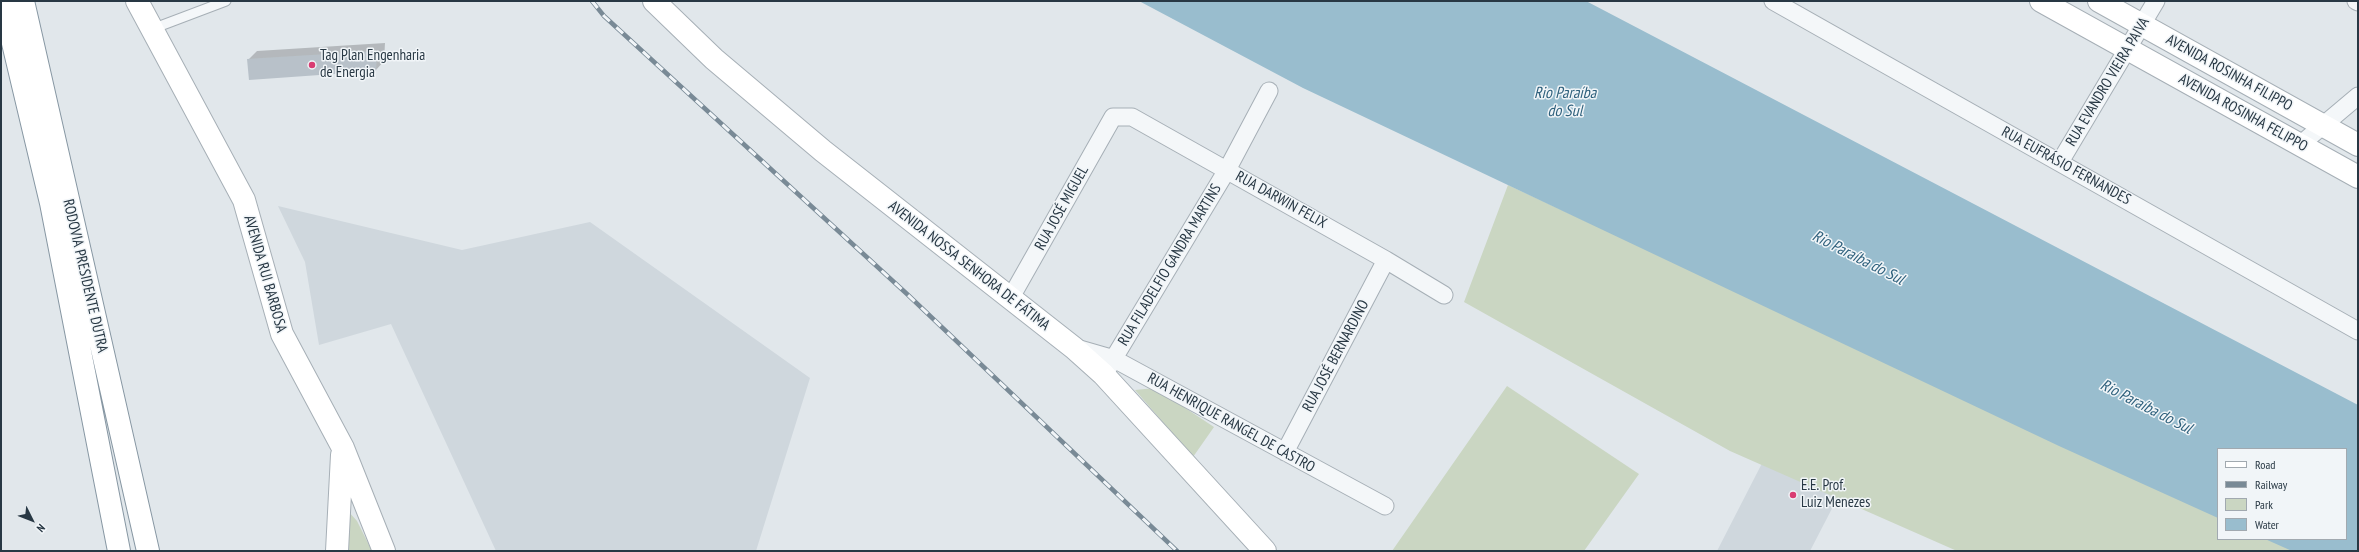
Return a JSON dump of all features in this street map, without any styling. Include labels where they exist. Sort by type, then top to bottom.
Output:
[{"type":"main road","name":"RODOVIA PRESIDENTE DUTRA","points":[[3,1],[51,203],[119,551]]},
{"type":"main road","name":"RODOVIA PRESIDENTE DUTRA","points":[[23,1],[148,551]]},
{"type":"main road","name":"AVENIDA RUI BARBOSA","points":[[137,1],[244,200],[282,334],[343,448],[384,551]]},
{"type":"main road","name":"AVENIDA NOSSA SENHORA DE FÁTIMA","points":[[654,1],[714,59],[810,141],[1010,300],[1074,348],[1109,366],[1264,551]]},
{"type":"main road","points":[[2041,1],[2127,49]]},
{"type":"main road","name":"AVENIDA ROSINHA FILIPPO","points":[[2099,1],[2358,145]]},
{"type":"main road","name":"AVENIDA ROSINHA FELIPPO","points":[[2127,49],[2301,144],[2358,177]]},
{"type":"main road","points":[[337,551],[343,448]]},
{"type":"street","name":"RUA EUFRÁSIO FERNANDES","points":[[1773,1],[2358,331]]},
{"type":"street","name":"RUA EVANDRO VIEIRA PAIVA","points":[[2060,162],[2156,1]]},
{"type":"street","name":"RUA FILADELFIO GANDRA MARTINS","points":[[1109,366],[1227,170],[1269,92]]},
{"type":"street","points":[[2301,144],[2358,96]]},
{"type":"street","name":"RUA JOSÉ MIGUEL","points":[[1010,300],[1113,117]]},
{"type":"street","name":"RUA DARWIN FELIX","points":[[1113,117],[1132,117],[1386,260],[1444,295]]},
{"type":"street","name":"RUA JOSÉ BERNARDINO","points":[[1285,452],[1386,260]]},
{"type":"street","name":"RUA HENRIQUE RANGEL DE CASTRO","points":[[1109,366],[1285,452],[1385,506]]},
{"type":"lane","points":[[152,29],[226,1]]},
{"type":"shaded area","points":[[278,206],[462,250],[590,222],[810,378],[756,551],[496,551],[391,324],[319,345],[305,262]]},
{"type":"shaded area","name":"E.E. Prof. Luiz Menezes","points":[[1796,397],[1868,439],[1810,551],[1717,551]]},
{"type":"green space","points":[[1508,185],[2217,515],[2217,540],[2272,540],[2296,551],[1957,551],[1730,451],[1464,302]]},
{"type":"green space","points":[[1507,386],[1639,474],[1584,551],[1392,551]]},
{"type":"green space","points":[[1155,388],[1214,427],[1193,457],[1135,390]]},
{"type":"green space","points":[[348,511],[357,521],[372,551],[349,551]]},
{"type":"water","name":"Rio Paraíba do Sul","points":[[1139,1],[1586,1],[2358,405],[2358,551],[2292,551],[2267,540],[2347,540],[2347,448],[2217,448],[2217,518],[2059,446],[1303,88]]},
{"type":"building","name":"Tag Plan Engenharia de Energia","points":[[377,51],[376,71],[249,80],[247,59]]},
{"type":"railway","points":[[592,1],[604,16],[907,294],[1177,551]]},
{"type":"place","name":"Tag Plan Engenharia de Energia","points":[[312,65]]},
{"type":"place","name":"E.E. Prof. Luiz Menezes","points":[[1793,495]]}]
